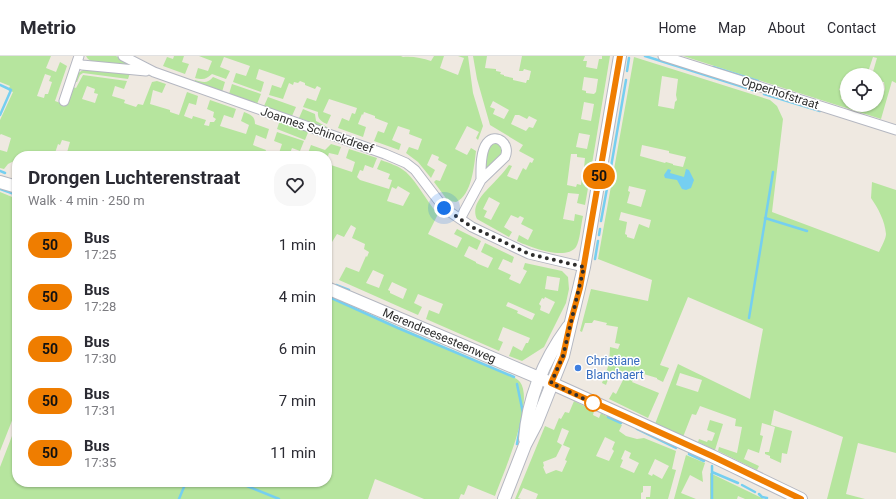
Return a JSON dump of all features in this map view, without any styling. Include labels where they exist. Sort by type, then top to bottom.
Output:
[{"type":"street","name":"Joannes Schinckdreef","points":[[123,56],[154,72],[385,154],[406,163],[415,170],[444,208],[472,227],[529,254],[584,267]]},
{"type":"street","points":[[504,499],[563,356],[584,267],[620,56]]},
{"type":"street","name":"Opperhofstraat","points":[[663,56],[896,130]]},
{"type":"street","name":"Joannes Schinckdreef","points":[[78,59],[82,65],[154,72]]},
{"type":"street","name":"Joannes Schinckdreef","points":[[64,101],[78,59]]},
{"type":"street","points":[[460,219],[481,180]]},
{"type":"street","points":[[0,182],[12,186]]},
{"type":"street","name":"Merendreesesteenweg","points":[[332,290],[551,383],[712,456],[802,499]]},
{"type":"street","points":[[525,445],[526,424],[530,405],[539,378],[546,360],[557,341],[570,324]]},
{"type":"green space","points":[[0,56],[51,56],[46,68],[56,72],[60,62],[67,66],[55,101],[66,105],[73,87],[76,88],[83,75],[127,81],[124,89],[115,86],[112,96],[125,100],[124,103],[136,107],[138,104],[143,105],[152,82],[157,81],[166,84],[162,93],[153,90],[150,104],[170,110],[170,112],[179,115],[187,92],[198,96],[196,105],[189,103],[184,116],[192,119],[193,116],[206,120],[204,125],[209,126],[210,122],[214,122],[216,119],[213,117],[214,112],[207,109],[210,100],[236,109],[233,118],[224,115],[220,126],[246,134],[249,125],[241,121],[244,112],[253,117],[255,124],[269,129],[266,139],[256,135],[253,145],[266,150],[67,151],[70,142],[62,140],[60,145],[58,144],[56,151],[12,151],[12,162],[4,169],[0,168],[0,150],[7,152],[11,138],[1,134],[0,135],[0,120],[13,92],[8,90],[10,86],[0,82]],"holes":[[[45,74],[51,76],[49,81],[52,82],[48,94],[45,94],[44,98],[37,96]],[[87,86],[95,89],[94,93],[98,94],[95,103],[82,99]]]},
{"type":"green space","points":[[86,56],[116,56],[129,64],[91,61]]},
{"type":"green space","points":[[174,56],[184,56],[182,62],[189,64],[185,74],[163,66],[167,57],[173,59]]},
{"type":"green space","points":[[199,56],[401,56],[431,61],[434,56],[444,56],[440,68],[458,75],[464,58],[458,56],[468,56],[473,93],[483,126],[478,140],[476,138],[479,132],[467,126],[455,149],[467,155],[471,148],[476,151],[469,187],[466,193],[456,202],[448,201],[434,182],[436,180],[440,181],[447,165],[438,160],[439,157],[432,154],[427,165],[435,170],[431,178],[418,162],[406,153],[409,147],[418,150],[422,139],[409,134],[410,130],[398,126],[392,140],[401,144],[399,150],[374,141],[378,131],[384,133],[388,123],[375,118],[375,116],[364,112],[363,115],[362,114],[358,124],[366,127],[363,137],[338,128],[342,118],[349,121],[352,113],[355,114],[357,108],[329,99],[323,112],[331,115],[327,124],[319,118],[318,112],[303,107],[307,98],[316,101],[321,88],[317,86],[315,89],[300,81],[298,83],[294,82],[293,85],[289,83],[283,99],[269,95],[272,85],[281,88],[285,78],[259,69],[256,79],[264,82],[261,92],[233,82],[236,73],[246,76],[250,66],[224,57],[220,67],[230,71],[226,79],[212,74],[205,79],[195,78],[198,68],[208,71],[212,61]]},
{"type":"green space","points":[[473,56],[487,56],[485,68],[496,69],[496,71],[501,72],[500,74],[504,76],[526,83],[527,80],[529,80],[531,71],[524,69],[523,71],[519,71],[522,56],[585,56],[583,61],[587,61],[586,67],[597,69],[599,59],[602,59],[602,56],[610,56],[591,170],[584,168],[585,158],[577,157],[577,154],[571,154],[567,185],[576,187],[577,184],[581,185],[582,176],[590,177],[585,205],[577,203],[579,194],[568,193],[563,219],[574,221],[575,214],[583,216],[576,247],[571,251],[564,253],[547,252],[517,241],[519,235],[528,240],[533,230],[521,224],[524,218],[520,216],[518,218],[511,215],[504,227],[512,232],[509,237],[477,219],[475,213],[478,202],[509,165],[512,166],[507,176],[517,180],[523,168],[526,170],[530,162],[532,163],[534,159],[519,151],[523,145],[490,125],[477,79]],"holes":[[[584,77],[598,79],[596,92],[594,94],[586,93],[586,91],[582,90]],[[493,101],[509,110],[504,119],[493,114],[495,109],[490,107]],[[584,102],[594,104],[591,121],[581,119]],[[515,115],[519,115],[527,119],[529,116],[537,120],[533,128],[529,127],[526,131],[511,124]],[[579,133],[590,135],[587,149],[576,147]],[[489,197],[500,203],[491,220],[484,217],[487,211],[483,209]]]},
{"type":"green space","points":[[683,56],[896,56],[896,83],[892,81],[884,109],[884,68],[874,68],[877,58],[873,57],[869,68],[840,68],[840,106]]},
{"type":"green space","points":[[634,57],[770,100],[777,106],[783,119],[772,212],[879,252],[886,234],[881,215],[871,198],[872,182],[896,190],[896,453],[858,443],[846,494],[865,499],[827,499],[843,437],[774,410],[771,425],[792,431],[787,454],[782,453],[781,463],[765,454],[765,452],[769,452],[775,427],[762,423],[760,435],[763,436],[759,453],[748,449],[744,459],[759,466],[757,470],[718,451],[719,447],[737,453],[742,427],[735,426],[736,419],[700,406],[696,415],[692,414],[683,437],[655,424],[678,364],[750,399],[763,329],[688,297],[660,365],[669,368],[663,382],[657,378],[637,372],[632,382],[659,393],[648,418],[609,399],[613,392],[616,394],[623,380],[612,375],[609,377],[606,385],[602,383],[609,364],[610,347],[618,349],[620,344],[615,343],[618,327],[606,325],[607,323],[594,320],[592,323],[585,323],[582,332],[580,331],[591,289],[648,301],[652,280],[598,259]],"holes":[[[662,76],[678,79],[676,95],[677,100],[675,102],[674,109],[658,106]],[[642,145],[669,151],[669,153],[686,157],[683,167],[640,156]],[[629,186],[646,190],[641,207],[627,203],[630,192],[628,191]],[[621,212],[651,220],[649,228],[639,224],[634,239],[627,237],[625,234],[627,222],[619,220]],[[680,373],[702,380],[698,392],[676,385]]]},
{"type":"green space","points":[[85,69],[130,73],[128,79],[83,73],[80,75],[77,82],[74,82],[78,73]]},
{"type":"green space","points":[[213,77],[225,82],[222,92],[194,82],[195,80],[207,82]]},
{"type":"green space","points":[[232,84],[261,94],[257,104],[229,94]]},
{"type":"green space","points":[[268,97],[296,107],[292,116],[264,106]]},
{"type":"green space","points":[[303,109],[315,114],[316,121],[327,128],[299,118]]},
{"type":"green space","points":[[859,112],[883,112],[881,119]]},
{"type":"green space","points":[[280,120],[309,130],[305,140],[277,129]]},
{"type":"green space","points":[[277,132],[304,141],[300,151],[292,148],[291,151],[280,151],[282,144],[274,141]]},
{"type":"green space","points":[[495,142],[503,146],[502,155],[486,170],[488,151],[490,145]]},
{"type":"green space","points":[[331,144],[341,147],[338,155],[332,154],[332,151],[309,151],[311,145],[325,150]]},
{"type":"green space","points":[[349,149],[377,158],[373,168],[365,165],[363,171],[360,170],[357,177],[360,180],[389,189],[392,180],[388,179],[390,174],[377,169],[381,160],[397,166],[406,172],[438,214],[428,234],[457,248],[462,238],[454,234],[457,229],[481,241],[477,250],[469,246],[464,256],[476,263],[488,268],[493,258],[481,252],[485,243],[514,257],[512,263],[503,259],[498,269],[511,275],[509,279],[520,284],[527,271],[523,269],[525,263],[562,271],[568,277],[569,289],[566,303],[544,347],[522,361],[509,356],[513,346],[522,351],[530,338],[503,327],[498,340],[503,342],[499,351],[426,319],[429,310],[439,314],[443,304],[418,294],[414,303],[422,307],[418,315],[339,280],[346,267],[359,272],[369,252],[364,249],[365,244],[352,238],[356,228],[351,225],[344,237],[337,234],[332,242],[332,165],[352,172],[355,162],[346,158]],"holes":[[[398,186],[410,193],[403,206],[387,201],[392,187],[396,189]],[[373,270],[384,275],[379,288],[366,283]],[[547,276],[560,278],[558,291],[545,289]],[[392,282],[407,289],[403,299],[390,293],[388,290]],[[545,297],[555,302],[549,314],[540,310],[541,306],[539,304],[542,298],[544,299]],[[508,302],[535,314],[532,320],[517,313],[518,311],[506,306]]]},
{"type":"green space","points":[[0,192],[12,197],[12,421],[0,451]]},
{"type":"green space","points":[[332,298],[510,375],[520,382],[524,392],[524,405],[521,421],[495,496],[468,485],[464,495],[461,494],[459,499],[424,499],[375,479],[368,499],[0,499],[0,467],[12,436],[12,487],[332,487]]},
{"type":"green space","points":[[574,401],[594,411],[593,415],[599,418],[601,413],[622,425],[619,431],[626,436],[637,439],[644,438],[676,451],[672,469],[676,470],[668,499],[646,499],[646,497],[650,497],[651,486],[643,486],[641,499],[536,499],[538,494],[523,488],[518,498],[521,499],[515,499],[545,426],[554,430],[559,418],[561,419],[565,412],[569,413]],"holes":[[[562,428],[569,431],[563,445],[570,448],[565,460],[567,461],[562,472],[556,470],[546,474],[543,467],[543,462],[556,457],[562,445],[557,442]],[[605,437],[615,442],[612,449],[614,451],[609,461],[596,456]],[[625,450],[631,453],[629,458],[639,463],[634,473],[620,467],[623,460],[621,459]],[[655,459],[669,466],[662,479],[653,474],[652,476],[648,474]]]},
{"type":"green space","points":[[710,420],[723,424],[715,450],[698,442],[699,439],[707,442],[708,440],[712,441],[715,433],[707,430]]},
{"type":"green space","points":[[686,455],[705,463],[702,472],[703,482],[690,475],[681,493],[696,499],[674,499]]},
{"type":"green space","points":[[710,473],[764,499],[745,499],[738,496],[737,499],[710,499]]},
{"type":"water","points":[[668,169],[671,170],[670,173],[684,177],[686,169],[689,170],[694,180],[691,188],[686,190],[682,189],[677,180],[665,178],[664,175]]},
{"type":"waterway","points":[[645,56],[756,91]]},
{"type":"waterway","points":[[627,71],[629,58]]},
{"type":"waterway","points":[[713,67],[758,81]]},
{"type":"waterway","points":[[611,167],[626,80]]},
{"type":"waterway","points":[[0,85],[11,90],[0,115]]},
{"type":"waterway","points":[[764,94],[820,111]]},
{"type":"waterway","points":[[0,171],[5,173]]},
{"type":"waterway","points":[[749,318],[773,172]]},
{"type":"waterway","points":[[601,221],[608,183]]},
{"type":"waterway","points":[[0,189],[12,193]]},
{"type":"waterway","points":[[765,218],[807,231]]},
{"type":"waterway","points":[[599,235],[600,229]]},
{"type":"waterway","points":[[595,259],[598,241]]},
{"type":"waterway","points":[[336,285],[349,290]]},
{"type":"waterway","points":[[332,298],[514,377]]},
{"type":"waterway","points":[[517,384],[523,413],[517,444]]},
{"type":"waterway","points":[[608,417],[621,423]]},
{"type":"waterway","points":[[637,429],[676,448]]},
{"type":"waterway","points":[[689,454],[704,461]]},
{"type":"waterway","points":[[712,466],[712,499]]},
{"type":"waterway","points":[[712,472],[738,483]]},
{"type":"waterway","points":[[742,485],[755,492]]},
{"type":"waterway","points":[[179,499],[184,487]]},
{"type":"waterway","points":[[249,487],[279,499]]},
{"type":"waterway","points":[[759,494],[762,497],[767,498]]},
{"type":"bus line","name":"50","points":[[620,56],[580,288],[563,356],[551,383],[712,456],[801,499]]},
{"type":"place","name":"Christiane Blanchaert","points":[[578,368]]},
{"type":"route","points":[[444,208],[472,227],[529,254],[584,267],[563,356],[551,383],[593,403]]}]
